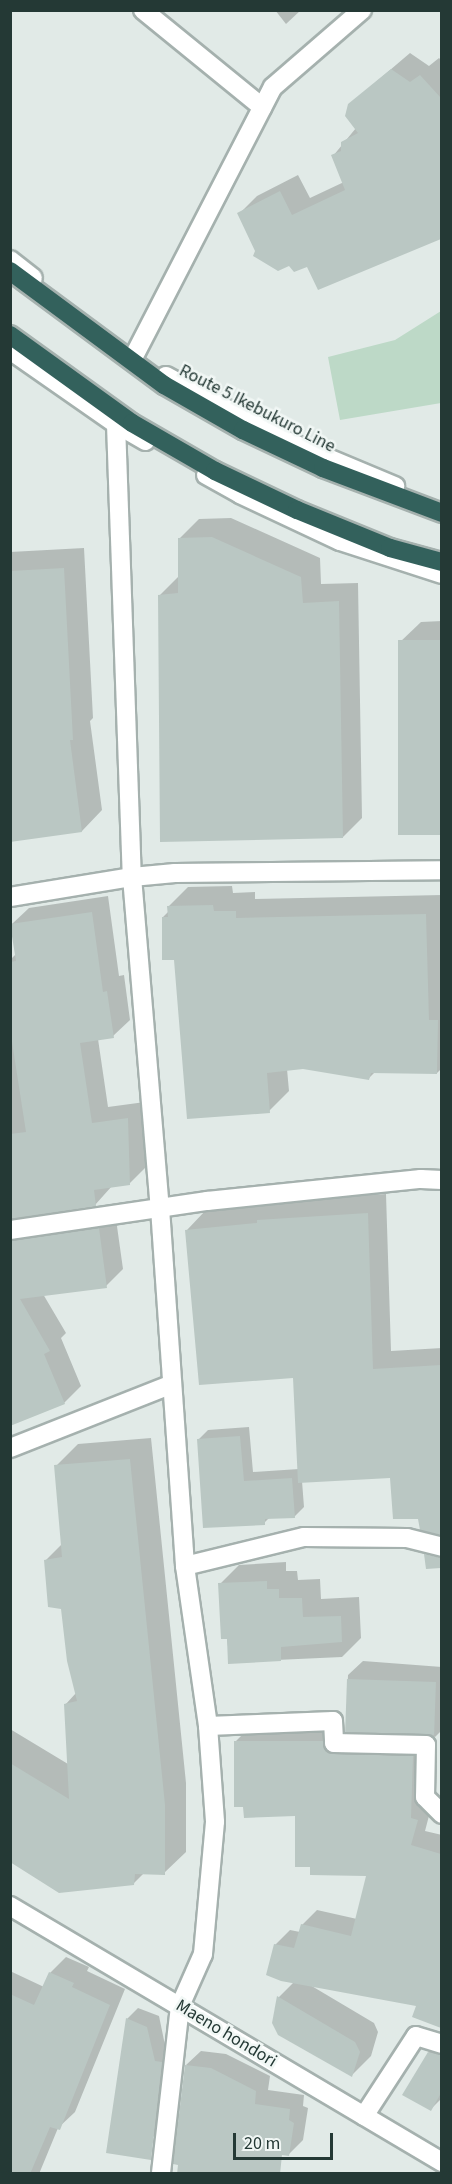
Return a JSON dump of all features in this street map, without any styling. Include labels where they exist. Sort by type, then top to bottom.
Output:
[{"type":"highway","name":"Route 5 Ikebukuro Line","points":[[10,271],[164,385],[243,430],[323,468],[441,513]]},
{"type":"highway","points":[[10,335],[132,423],[215,471],[318,519],[390,548],[441,562]]},
{"type":"street","points":[[143,10],[262,107]]},
{"type":"street","points":[[133,358],[273,87],[362,10]]},
{"type":"street","points":[[10,260],[133,358],[280,438],[441,504]]},
{"type":"street","points":[[10,350],[116,424],[240,494],[340,541],[441,574]]},
{"type":"street","points":[[116,424],[132,877],[160,1208],[170,1385],[185,1566],[208,1726],[215,1822],[203,1954],[180,2006],[161,2174]]},
{"type":"street","points":[[10,897],[132,877],[175,873],[441,870]]},
{"type":"street","points":[[10,1230],[160,1208],[421,1179],[441,1180]]},
{"type":"street","points":[[10,1448],[170,1385]]},
{"type":"street","points":[[185,1566],[304,1537],[406,1538],[441,1546]]},
{"type":"street","points":[[208,1726],[333,1720],[334,1743],[426,1744],[425,1797],[441,1814]]},
{"type":"street","name":"Maeno hondori","points":[[10,1906],[441,2162]]},
{"type":"street","points":[[364,2116],[416,2036],[441,2044]]},
{"type":"green space","points":[[441,311],[441,403],[340,420],[328,357],[395,340]]},
{"type":"building","points":[[391,69],[410,82],[420,75],[441,98],[441,239],[318,290],[307,267],[294,272],[289,266],[278,271],[253,256],[255,251],[237,213],[280,191],[292,215],[345,190],[331,155],[341,151],[341,142],[358,133],[345,116],[348,104]]},
{"type":"building","points":[[212,537],[301,577],[303,603],[339,601],[343,838],[160,842],[158,595],[178,593],[178,538]]},
{"type":"building","points":[[64,568],[73,740],[70,740],[82,832],[10,842],[10,571]]},
{"type":"building","points":[[398,640],[441,640],[441,835],[398,835]]},
{"type":"building","points":[[213,905],[214,911],[236,911],[236,918],[426,914],[429,1020],[438,1020],[437,1074],[371,1073],[369,1080],[303,1069],[267,1073],[270,1113],[187,1119],[174,960],[162,960],[162,917],[168,917],[167,906]]},
{"type":"building","points":[[92,912],[103,992],[107,991],[114,1038],[80,1043],[92,1123],[128,1118],[130,1185],[94,1190],[96,1206],[10,1219],[10,1134],[26,1132],[10,1029],[10,962],[16,961],[10,924]]},
{"type":"building","points":[[368,1213],[373,1369],[441,1365],[441,1535],[420,1530],[418,1519],[393,1519],[390,1478],[298,1483],[293,1378],[199,1385],[185,1230],[257,1223],[257,1220]]},
{"type":"building","points":[[99,1228],[107,1288],[20,1299],[50,1351],[44,1354],[65,1404],[10,1426],[10,1241]]},
{"type":"building","points":[[240,1436],[244,1481],[292,1478],[295,1518],[265,1519],[265,1525],[203,1528],[197,1439]]},
{"type":"building","points":[[130,1459],[165,1805],[165,1875],[135,1874],[134,1885],[59,1893],[10,1862],[10,1763],[69,1799],[64,1704],[77,1701],[67,1661],[61,1609],[48,1607],[44,1560],[62,1557],[54,1465]]},
{"type":"building","points":[[424,1554],[441,1558],[441,1568],[426,1569]]},
{"type":"building","points":[[267,1581],[267,1589],[279,1589],[279,1598],[302,1598],[303,1617],[341,1616],[342,1642],[281,1647],[281,1661],[228,1664],[227,1639],[221,1639],[218,1583]]},
{"type":"building","points":[[347,1679],[436,1682],[434,1735],[345,1732]]},
{"type":"building","points":[[234,1741],[323,1741],[325,1749],[333,1754],[413,1756],[411,1818],[418,1820],[411,1845],[441,1854],[441,2028],[412,2017],[416,2006],[281,1981],[266,1975],[274,1944],[294,1948],[301,1924],[351,1936],[366,1876],[310,1875],[310,1867],[295,1867],[295,1816],[244,1818],[243,1807],[234,1807]]},
{"type":"building","points":[[49,1972],[74,1983],[72,1987],[110,2005],[60,2130],[50,2127],[30,2174],[10,2174],[10,1994],[34,2005]]},
{"type":"building","points":[[277,1996],[355,2042],[360,2052],[352,2077],[278,2035],[272,2023]]},
{"type":"building","points":[[126,2018],[147,2027],[155,2061],[162,2062],[151,2160],[106,2153]]},
{"type":"building","points":[[428,2052],[441,2055],[441,2093],[431,2111],[402,2095]]},
{"type":"building","points":[[185,2065],[211,2068],[256,2091],[255,2104],[290,2109],[289,2120],[294,2123],[289,2156],[282,2155],[280,2174],[177,2174],[178,2165],[173,2164]]}]
